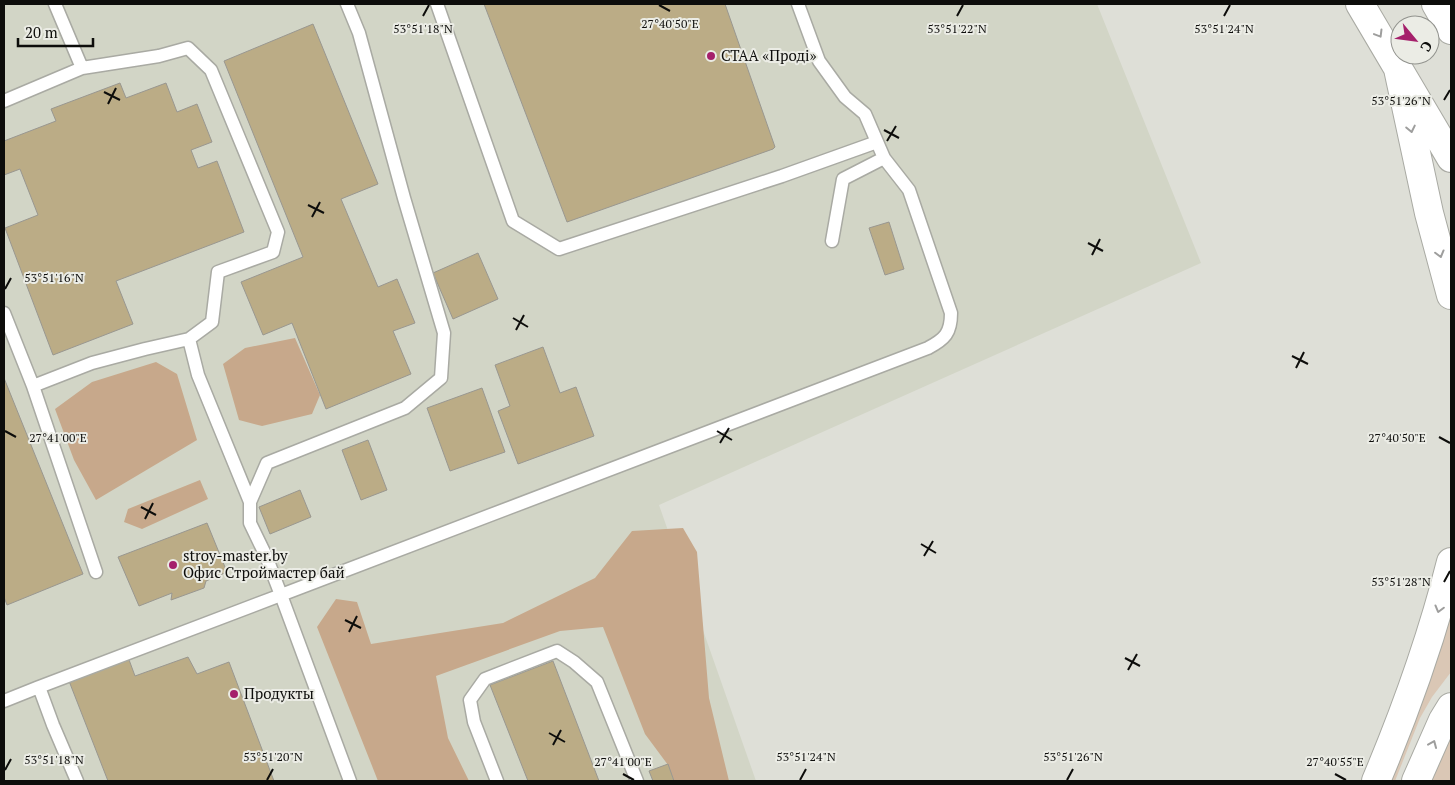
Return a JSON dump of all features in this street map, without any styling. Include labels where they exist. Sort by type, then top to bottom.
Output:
[{"type":"highway","points":[[1360,4],[1390,53]]},
{"type":"highway","points":[[1436,4],[1451,30]]},
{"type":"highway","points":[[1397,65],[1429,213],[1451,295]]},
{"type":"highway","points":[[1398,65],[1451,158]]},
{"type":"highway","points":[[1376,781],[1431,635],[1451,562]]},
{"type":"highway","points":[[1416,781],[1443,720],[1451,707]]},
{"type":"lane","points":[[55,4],[82,68]]},
{"type":"lane","points":[[250,502],[268,463],[405,408],[441,378],[444,333],[358,33],[347,4]]},
{"type":"lane","points":[[437,4],[514,220],[559,249],[782,176],[878,142]]},
{"type":"lane","points":[[4,701],[939,343],[947,334],[951,325],[951,313],[909,190],[884,158],[865,114],[845,97],[819,61],[798,4]]},
{"type":"lane","points":[[1450,4],[1451,25]]},
{"type":"lane","points":[[4,101],[82,68],[159,56],[188,48],[211,70],[278,232],[273,252],[218,272],[212,322],[189,339],[92,363],[33,386]]},
{"type":"lane","points":[[832,241],[843,180],[884,158]]},
{"type":"lane","points":[[4,313],[33,386],[96,572]]},
{"type":"lane","points":[[189,339],[198,375],[250,502],[250,523],[266,556],[350,781]]},
{"type":"lane","points":[[496,781],[474,722],[470,700],[485,679],[557,651],[574,662],[597,682],[637,781]]},
{"type":"lane","points":[[39,687],[77,781]]},
{"type":"shaded area","points":[[4,4],[1097,4],[1201,263],[659,505],[756,781],[4,781]]},
{"type":"shaded area","points":[[295,338],[320,395],[312,414],[262,426],[239,420],[223,364],[245,348]]},
{"type":"shaded area","points":[[156,362],[177,374],[197,440],[96,500],[74,460],[55,409],[92,382]]},
{"type":"shaded area","points":[[200,480],[208,499],[142,529],[124,522],[128,509]]},
{"type":"shaded area","points":[[683,528],[697,552],[709,698],[729,781],[674,781],[668,765],[645,734],[603,627],[560,631],[436,676],[448,738],[469,781],[378,781],[317,627],[336,599],[357,602],[371,644],[503,623],[595,578],[632,531]]},
{"type":"shaded area","points":[[1451,611],[1451,672],[1432,697],[1420,718],[1395,781],[1389,781],[1424,696]]},
{"type":"shaded area","points":[[1451,733],[1451,781],[1430,781]]},
{"type":"building","points":[[484,4],[725,4],[775,147],[567,222]]},
{"type":"building","points":[[313,24],[378,184],[341,199],[378,287],[397,279],[415,323],[393,331],[411,374],[326,409],[292,323],[263,335],[241,282],[303,257],[224,61]]},
{"type":"building","points":[[120,83],[126,98],[166,83],[177,112],[197,104],[212,142],[191,150],[198,168],[217,161],[244,232],[116,281],[133,324],[53,355],[5,228],[38,215],[20,169],[4,175],[4,141],[56,121],[51,109]]},
{"type":"building","points":[[889,222],[904,269],[885,275],[869,228]]},
{"type":"building","points":[[478,253],[498,299],[453,319],[433,273]]},
{"type":"building","points":[[543,347],[560,393],[576,387],[594,436],[518,464],[498,411],[510,406],[495,365]]},
{"type":"building","points":[[4,378],[83,574],[7,605],[4,597]]},
{"type":"building","points":[[482,388],[505,452],[450,471],[427,408]]},
{"type":"building","points":[[368,440],[387,490],[361,500],[342,450]]},
{"type":"building","points":[[300,490],[311,517],[270,534],[259,507]]},
{"type":"building","name":"stroy-master.by Офис Строймастер бай","points":[[207,523],[227,572],[206,581],[204,588],[171,600],[172,593],[139,606],[118,557]]},
{"type":"building","points":[[128,657],[135,676],[188,657],[197,674],[229,662],[274,781],[108,781],[69,681]]},
{"type":"building","points":[[553,661],[599,781],[528,781],[490,685]]},
{"type":"building","points":[[668,764],[674,781],[653,781],[649,771]]},
{"type":"place","name":"СТАА «Проді»","points":[[711,56]]},
{"type":"place","name":"stroy-master.by Офис Строймастер бай","points":[[173,565]]},
{"type":"place","name":"Продукты","points":[[234,694]]}]
